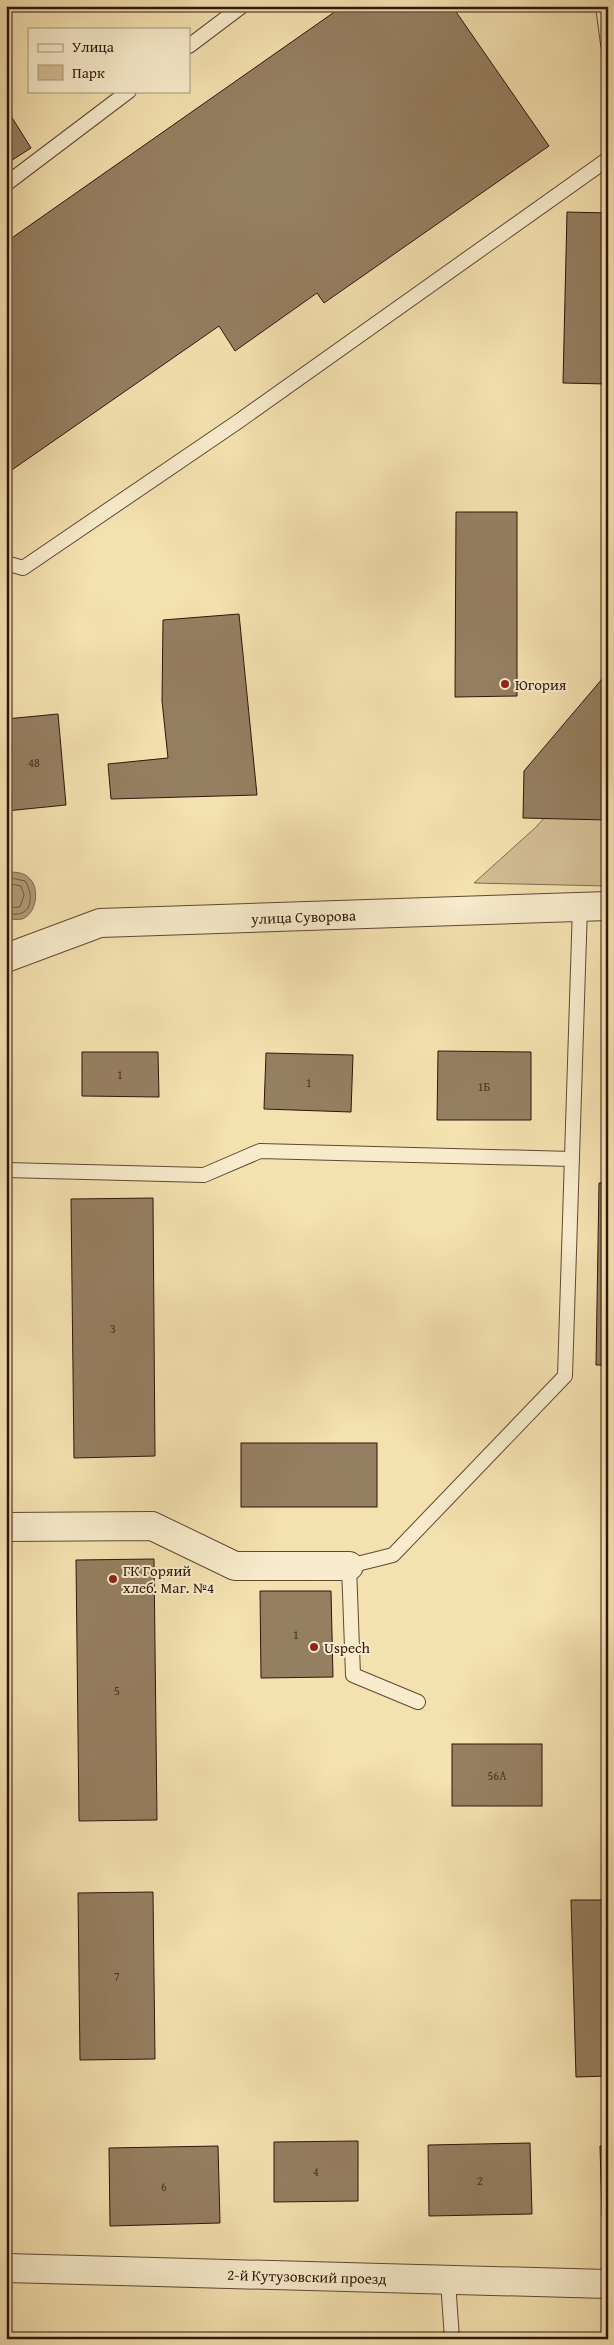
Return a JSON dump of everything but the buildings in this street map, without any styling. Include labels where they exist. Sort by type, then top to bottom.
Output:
[{"type":"street","name":"улица Суворова","points":[[6,958],[100,923],[608,906]]},
{"type":"street","points":[[6,1527],[152,1526],[235,1566],[349,1566]]},
{"type":"street","name":"2-й Кутузовский проезд","points":[[6,2268],[608,2284]]},
{"type":"lane","points":[[190,45],[242,6]]},
{"type":"lane","points":[[604,6],[608,44]]},
{"type":"lane","points":[[6,184],[128,92]]},
{"type":"lane","points":[[6,563],[23,568],[236,423],[608,158]]},
{"type":"lane","points":[[418,1702],[353,1675],[349,1566],[393,1555],[565,1376],[580,906]]},
{"type":"lane","points":[[6,1170],[204,1175],[260,1151],[572,1159]]},
{"type":"lane","points":[[448,2281],[452,2339]]},
{"type":"green space","points":[[608,749],[608,886],[474,883],[535,828]]},
{"type":"water","points":[[6,872],[24,875],[29,878],[35,888],[34,906],[31,912],[22,919],[6,919]]},
{"type":"place","name":"Югория","points":[[505,684]]},
{"type":"place","name":"ГК Горяий хлеб. Маг. №4","points":[[113,1579]]},
{"type":"place","name":"Uspech","points":[[314,1647]]}]
